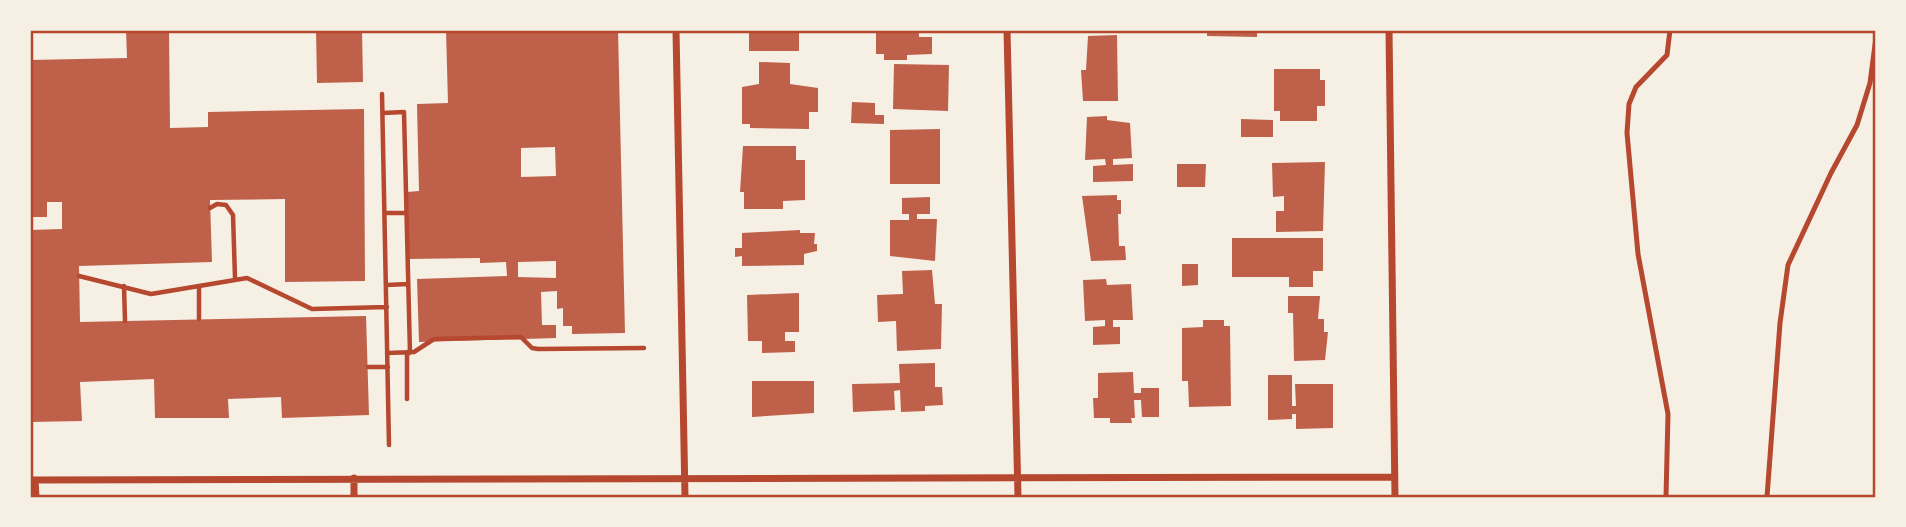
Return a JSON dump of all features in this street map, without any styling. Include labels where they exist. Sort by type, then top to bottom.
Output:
[{"type":"street","points":[[676,30],[685,497]]},
{"type":"street","points":[[1007,30],[1018,497]]},
{"type":"street","points":[[1389,30],[1395,497]]},
{"type":"street","points":[[36,497],[32,480],[1394,477]]},
{"type":"street","points":[[354,478],[355,497]]},
{"type":"lane","points":[[1666,497],[1668,414],[1638,254],[1627,133],[1629,104],[1636,87],[1667,55],[1670,30]]},
{"type":"lane","points":[[1767,497],[1780,323],[1788,265],[1831,173],[1857,125],[1870,83],[1876,37]]},
{"type":"path","points":[[382,94],[389,445]]},
{"type":"path","points":[[383,113],[404,112],[408,284],[407,399]]},
{"type":"path","points":[[210,208],[217,204],[226,205],[233,215],[235,278]]},
{"type":"path","points":[[385,214],[406,213]]},
{"type":"path","points":[[79,276],[151,294],[247,278],[312,309],[387,307]]},
{"type":"path","points":[[386,285],[408,284]]},
{"type":"path","points":[[124,286],[125,321]]},
{"type":"path","points":[[199,286],[199,319]]},
{"type":"path","points":[[387,353],[408,353],[434,339],[521,337],[532,348],[538,349],[644,348]]},
{"type":"path","points":[[368,367],[388,367]]},
{"type":"building","points":[[126,30],[169,30],[170,128],[208,127],[208,112],[364,109],[365,281],[285,282],[285,199],[210,200],[212,262],[79,266],[80,322],[366,316],[369,415],[282,418],[281,397],[228,399],[229,418],[155,418],[154,379],[80,382],[82,421],[30,422],[30,230],[62,229],[62,202],[47,202],[47,217],[30,217],[30,60],[127,58]]},
{"type":"building","points":[[316,30],[362,30],[363,82],[317,83]]},
{"type":"building","points":[[446,30],[618,30],[625,333],[572,334],[572,326],[563,326],[563,308],[557,309],[557,291],[541,292],[542,325],[556,325],[556,338],[419,342],[417,279],[507,276],[506,262],[480,263],[480,258],[408,259],[407,192],[419,191],[417,104],[448,103]],"holes":[[[555,147],[556,176],[521,177],[521,148]],[[556,261],[556,278],[518,277],[518,262]]]},
{"type":"building","points":[[749,30],[799,30],[799,51],[749,51]]},
{"type":"building","points":[[876,30],[919,30],[919,37],[932,37],[932,54],[907,55],[907,60],[884,60],[884,54],[876,54]]},
{"type":"building","points":[[1207,30],[1257,30],[1257,37],[1207,36]]},
{"type":"building","points":[[1117,35],[1118,101],[1083,101],[1081,70],[1086,70],[1088,36]]},
{"type":"building","points":[[759,62],[790,63],[790,84],[818,88],[818,112],[809,112],[809,129],[750,128],[750,124],[742,124],[742,87],[759,84]]},
{"type":"building","points":[[894,64],[949,65],[948,111],[893,109]]},
{"type":"building","points":[[1274,69],[1320,69],[1320,80],[1325,80],[1325,106],[1317,106],[1317,121],[1280,121],[1280,111],[1274,111]]},
{"type":"building","points":[[852,102],[875,103],[875,115],[884,115],[884,124],[851,123]]},
{"type":"building","points":[[1107,116],[1107,120],[1130,123],[1132,158],[1113,159],[1113,165],[1133,164],[1133,181],[1093,182],[1093,166],[1106,165],[1105,159],[1085,160],[1087,117]]},
{"type":"building","points":[[1241,119],[1273,120],[1273,137],[1241,137]]},
{"type":"building","points":[[940,129],[940,184],[890,184],[890,130]]},
{"type":"building","points":[[743,146],[796,146],[796,160],[805,160],[805,200],[783,201],[783,209],[744,209],[744,192],[740,192]]},
{"type":"building","points":[[1325,162],[1323,231],[1276,232],[1276,211],[1284,211],[1284,196],[1273,197],[1272,163]]},
{"type":"building","points":[[1177,164],[1206,164],[1205,187],[1177,187]]},
{"type":"building","points":[[1117,195],[1117,200],[1121,200],[1121,214],[1118,214],[1119,246],[1125,246],[1126,260],[1091,261],[1082,196]]},
{"type":"building","points":[[930,197],[930,214],[917,214],[917,219],[937,219],[935,261],[890,256],[890,220],[909,220],[909,214],[902,214],[902,198]]},
{"type":"building","points":[[800,230],[800,233],[815,233],[814,244],[817,244],[817,251],[804,254],[804,265],[742,266],[742,256],[735,257],[735,248],[742,248],[742,233]]},
{"type":"building","points":[[1232,238],[1323,238],[1323,271],[1313,271],[1313,287],[1289,287],[1289,277],[1232,277]]},
{"type":"building","points":[[1182,264],[1198,264],[1198,285],[1182,286]]},
{"type":"building","points":[[932,270],[935,304],[942,304],[941,349],[897,351],[896,321],[878,322],[877,295],[903,294],[902,271]]},
{"type":"building","points":[[1106,279],[1107,285],[1131,284],[1133,320],[1113,320],[1113,327],[1120,327],[1120,344],[1093,345],[1093,327],[1105,326],[1105,320],[1085,321],[1083,280]]},
{"type":"building","points":[[799,293],[799,332],[785,332],[785,341],[795,341],[795,352],[762,353],[762,341],[748,341],[747,295]]},
{"type":"building","points":[[1288,296],[1320,296],[1318,319],[1324,319],[1324,332],[1328,332],[1325,360],[1294,361],[1293,313],[1288,313]]},
{"type":"building","points":[[1203,320],[1224,320],[1224,326],[1230,326],[1231,406],[1189,407],[1188,381],[1182,381],[1182,328],[1203,327]]},
{"type":"building","points":[[935,363],[935,387],[942,387],[943,405],[925,406],[925,411],[901,412],[900,390],[894,391],[895,410],[853,412],[852,384],[900,383],[899,364]]},
{"type":"building","points":[[1133,372],[1134,393],[1141,393],[1141,388],[1159,388],[1159,417],[1142,417],[1141,400],[1134,400],[1135,418],[1131,418],[1132,423],[1110,423],[1110,418],[1094,418],[1093,398],[1098,398],[1098,373]]},
{"type":"building","points":[[1268,375],[1292,375],[1292,406],[1296,406],[1295,384],[1333,384],[1333,428],[1296,429],[1296,414],[1292,414],[1292,419],[1268,420]]},
{"type":"building","points":[[752,381],[814,381],[814,413],[752,417]]}]
